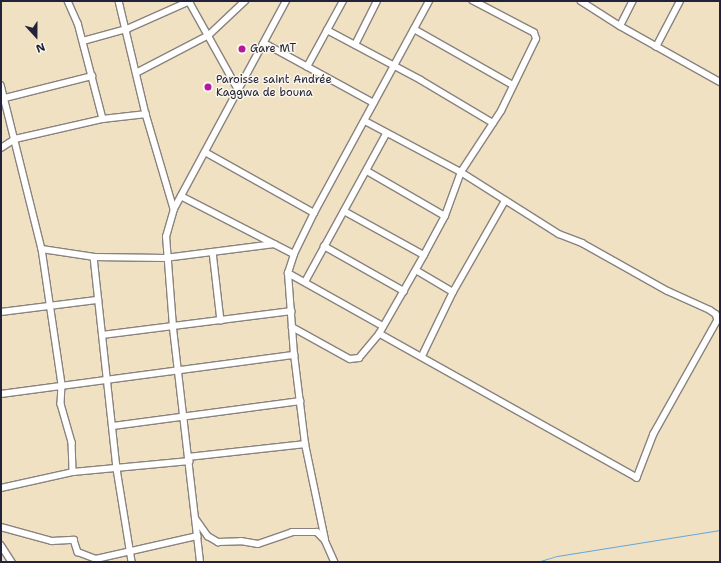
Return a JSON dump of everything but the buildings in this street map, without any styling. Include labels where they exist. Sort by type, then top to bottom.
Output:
[{"type":"street","points":[[68,1],[83,41],[103,119]]},
{"type":"street","points":[[119,1],[127,29],[146,114],[174,210]]},
{"type":"street","points":[[83,41],[127,29],[189,1],[238,90]]},
{"type":"street","points":[[200,562],[165,258],[166,237],[174,210],[181,196],[286,1]]},
{"type":"street","points":[[307,67],[343,1]]},
{"type":"street","points":[[355,45],[377,1]]},
{"type":"street","points":[[335,562],[325,540],[305,444],[294,355],[288,273],[294,254],[314,213],[429,1]]},
{"type":"street","points":[[292,327],[355,359],[366,353],[379,334],[416,270],[445,216],[461,172],[493,123],[535,42],[535,35],[473,1]]},
{"type":"street","points":[[581,1],[656,47],[720,82]]},
{"type":"street","points":[[620,26],[633,1]]},
{"type":"street","points":[[656,47],[680,1]]},
{"type":"street","points":[[136,72],[209,36],[243,2]]},
{"type":"street","points":[[414,29],[513,85]]},
{"type":"street","points":[[327,30],[394,65],[493,123]]},
{"type":"street","points":[[264,43],[374,103]]},
{"type":"street","points":[[4,98],[92,76]]},
{"type":"street","points":[[1,84],[42,249],[49,305],[62,385],[61,404],[72,442],[73,472]]},
{"type":"street","points":[[1,148],[15,139],[103,119],[146,114]]},
{"type":"street","points":[[365,121],[386,134],[461,172],[559,234],[582,243],[668,291],[710,310],[716,314],[719,319],[654,434],[637,478],[422,356],[379,334]]},
{"type":"street","points":[[305,282],[386,134]]},
{"type":"street","points":[[205,152],[314,213]]},
{"type":"street","points":[[367,171],[445,216]]},
{"type":"street","points":[[181,196],[294,254]]},
{"type":"street","points":[[422,356],[453,292],[505,201]]},
{"type":"street","points":[[344,211],[424,255]]},
{"type":"street","points":[[42,249],[94,257],[165,258],[274,244]]},
{"type":"street","points":[[324,246],[404,291]]},
{"type":"street","points":[[213,252],[221,321]]},
{"type":"street","points":[[94,257],[117,469],[129,552],[132,562]]},
{"type":"street","points":[[416,270],[453,292]]},
{"type":"street","points":[[288,273],[383,326]]},
{"type":"street","points":[[1,312],[98,300]]},
{"type":"street","points":[[102,335],[291,311]]},
{"type":"street","points":[[1,394],[294,355]]},
{"type":"street","points":[[113,426],[300,401]]},
{"type":"street","points":[[1,488],[73,472],[117,469],[305,444]]},
{"type":"street","points":[[195,517],[208,536],[217,542],[260,543],[277,536],[303,531],[317,532],[325,540]]},
{"type":"street","points":[[1,527],[52,541],[74,540],[78,552],[93,558],[129,552],[197,536]]},
{"type":"street","points":[[1,545],[12,562]]},
{"type":"waterway","points":[[537,562],[557,556],[720,530]]},
{"type":"place","name":"Gare MT","points":[[242,49]]},
{"type":"place","name":"Paroisse saint Andrée Kaggwa de bouna","points":[[208,87]]}]
